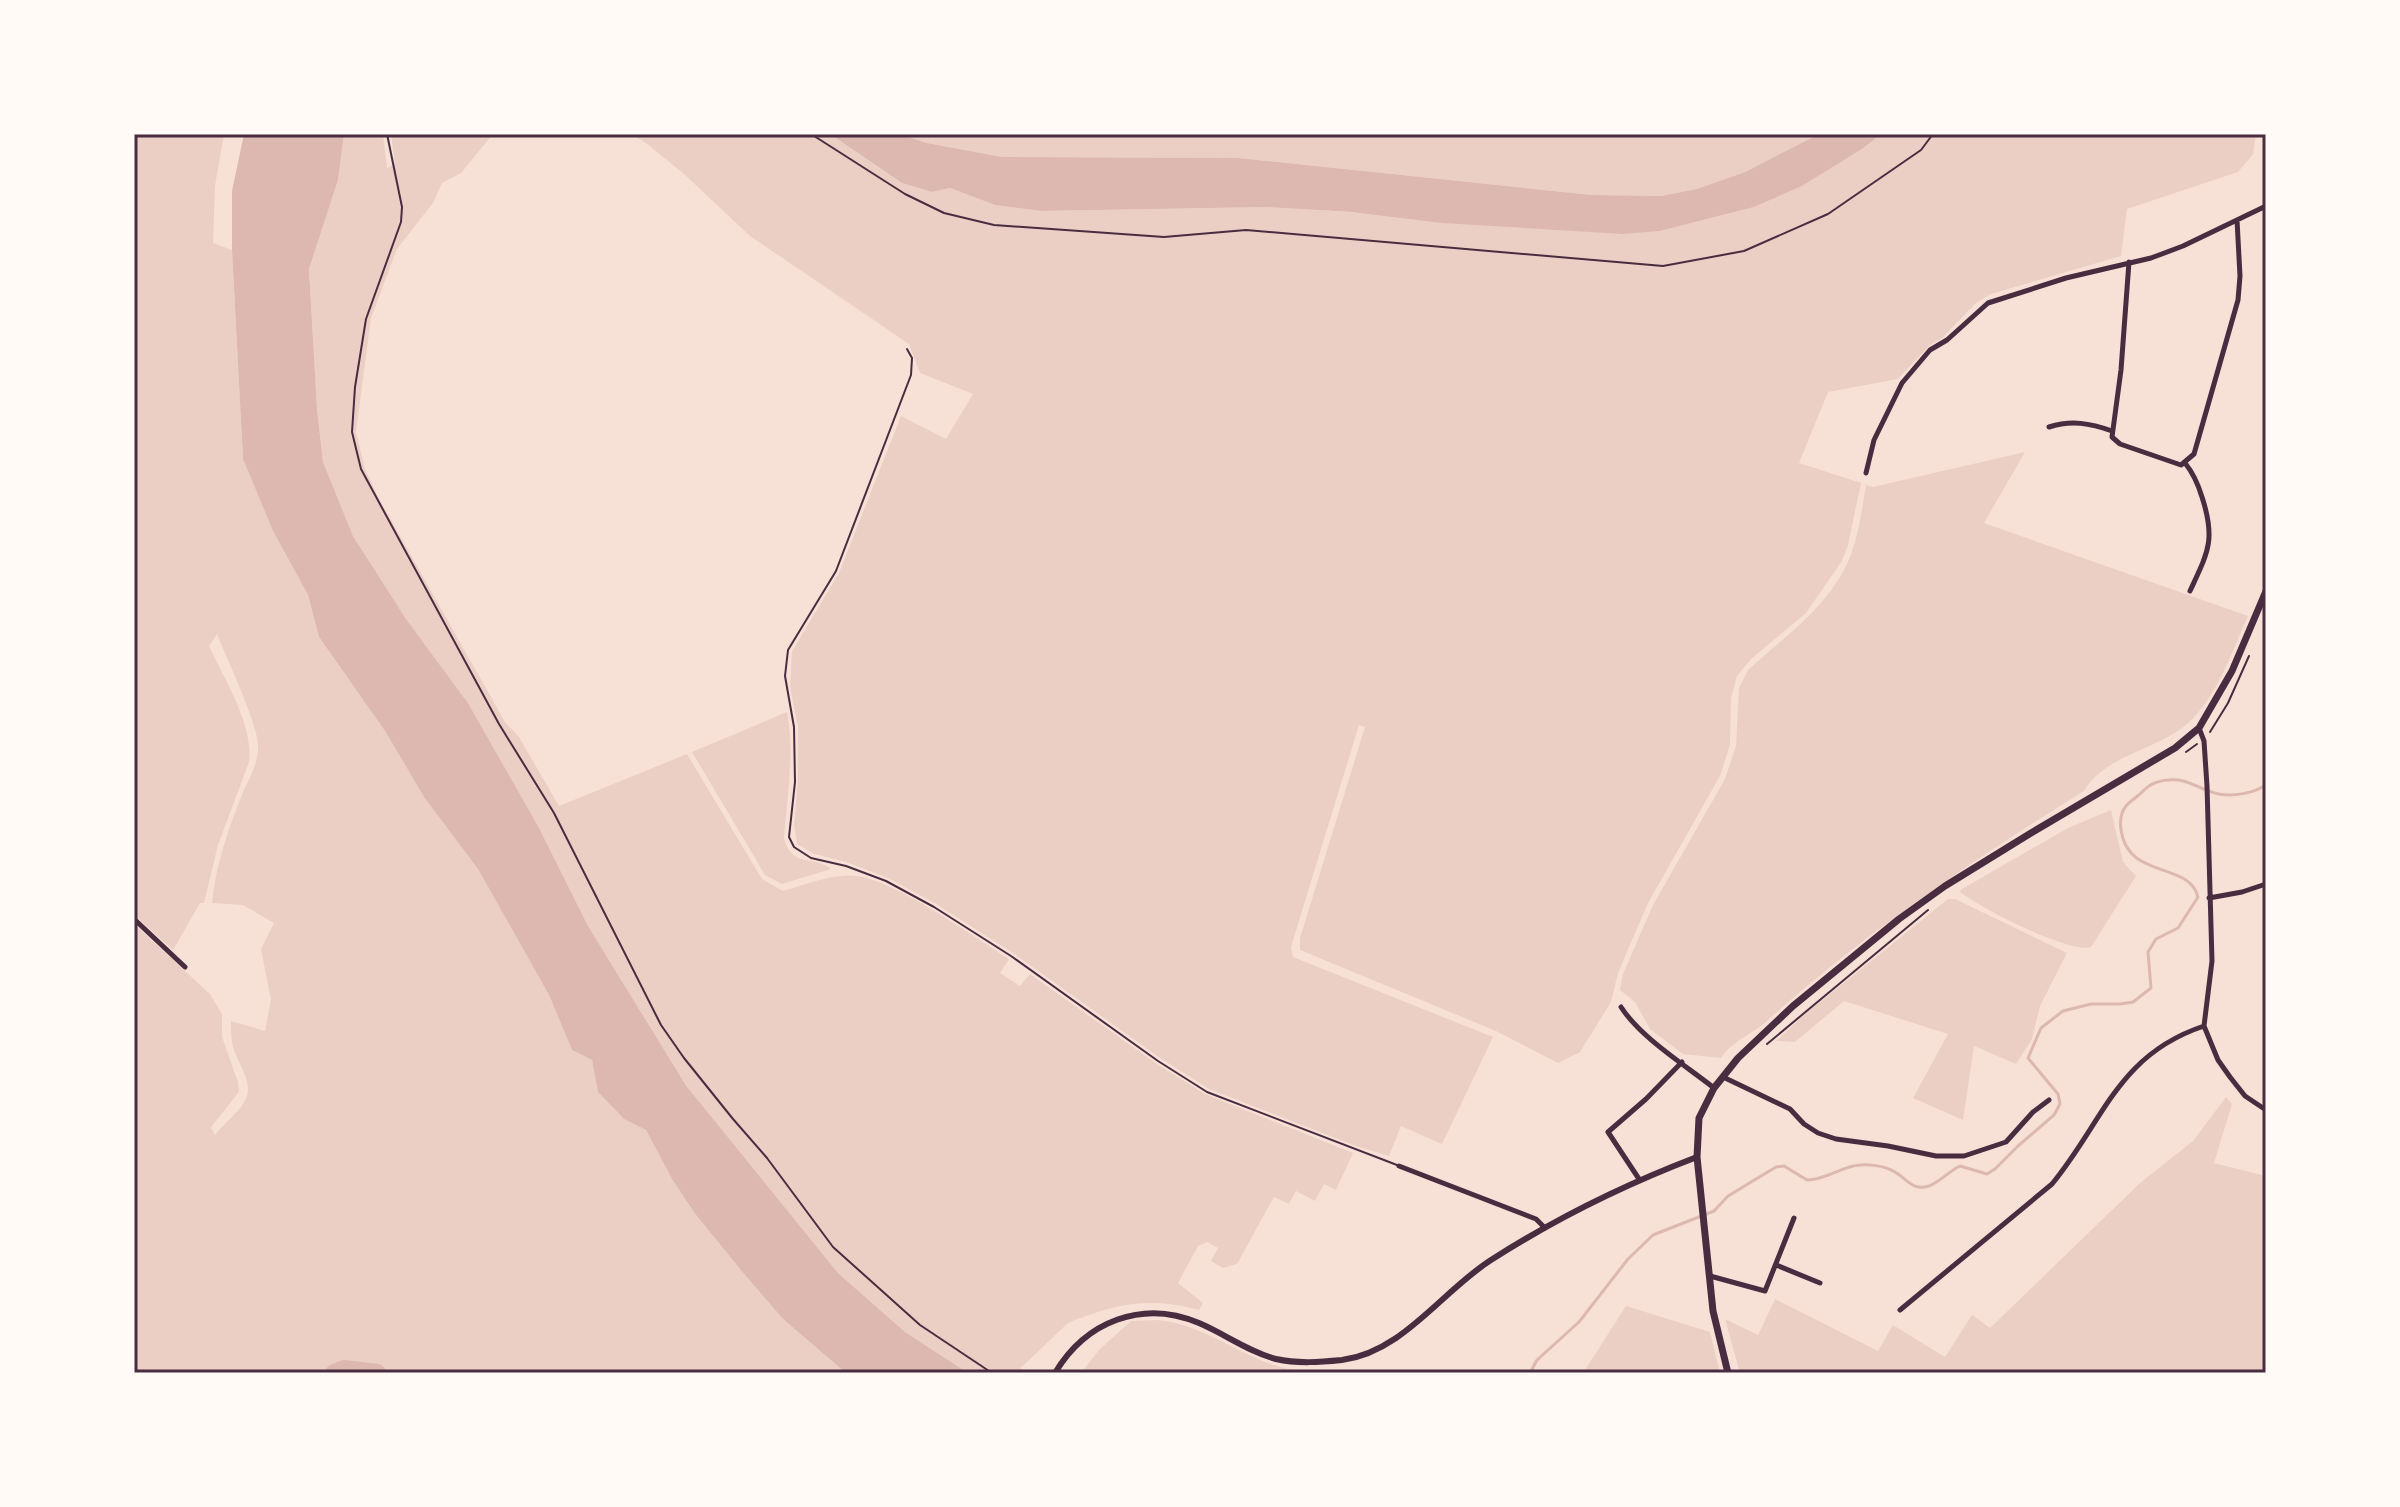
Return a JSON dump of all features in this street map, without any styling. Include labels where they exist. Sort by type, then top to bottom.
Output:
[{"type":"main road","points":[[1728,1373],[1713,1311],[1697,1157],[1699,1118],[1714,1088],[1793,1006],[1899,919],[1945,886],[2175,748],[2199,728],[2232,671],[2266,591]]},
{"type":"street","points":[[1866,473],[1874,440],[1902,383],[1930,350],[1947,340],[1988,303],[2151,258],[2266,206]]},
{"type":"street","points":[[2129,262],[2121,370],[2112,437],[2120,444],[2175,463],[2185,463],[2194,454],[2204,424],[2238,300],[2240,229],[2237,220]]},
{"type":"street","points":[[2049,427],[2075,422],[2112,431]]},
{"type":"street","points":[[2185,463],[2198,481],[2211,533],[2206,554],[2190,591]]},
{"type":"street","points":[[2199,728],[2204,741],[2207,786],[2212,961],[2204,1026],[2218,1060],[2230,1077],[2245,1096],[2266,1110]]},
{"type":"street","points":[[2209,898],[2266,884]]},
{"type":"street","points":[[134,919],[185,967]]},
{"type":"street","points":[[1621,1007],[1629,1019],[1714,1088]]},
{"type":"street","points":[[1900,1310],[2052,1184],[2070,1162],[2117,1086],[2133,1068],[2183,1033],[2204,1026]]},
{"type":"street","points":[[1639,1179],[1608,1132],[1682,1062]]},
{"type":"street","points":[[1722,1077],[1790,1109],[1818,1133],[1836,1139],[1936,1156],[1964,1156],[2006,1142],[2033,1112],[2049,1100]]},
{"type":"street","points":[[1055,1373],[1078,1343],[1095,1329],[1122,1317],[1142,1313],[1177,1315],[1254,1351],[1289,1361],[1345,1359],[1367,1354],[1404,1331],[1461,1280],[1492,1259],[1639,1179],[1697,1157]]},
{"type":"street","points":[[1399,1166],[1536,1219],[1546,1229]]},
{"type":"street","points":[[1709,1275],[1765,1291],[1794,1218]]},
{"type":"street","points":[[1776,1265],[1820,1283]]},
{"type":"lane","points":[[907,349],[912,358],[911,375],[836,571],[788,650],[785,676],[794,727],[795,782],[789,837],[794,847],[811,858],[846,866],[886,881],[934,907],[1011,956],[1158,1061],[1207,1092],[1399,1166]]},
{"type":"path","points":[[387,134],[402,207],[401,222],[363,332],[352,432],[361,469],[499,724],[554,813],[661,1025],[684,1058],[767,1158],[833,1247],[920,1325],[992,1373]]},
{"type":"path","points":[[811,134],[944,213],[994,225],[1164,237],[1246,230],[1663,266],[1744,251],[1828,214],[1921,150],[1933,134]]},
{"type":"path","points":[[2180,755],[2204,741],[2228,703],[2253,646]]},
{"type":"path","points":[[1759,1049],[1930,909]]},
{"type":"shaded area","points":[[134,134],[224,134],[215,186],[213,243],[232,250],[243,459],[273,531],[308,595],[319,637],[385,731],[424,797],[478,869],[549,995],[572,1050],[592,1060],[598,1092],[624,1119],[646,1130],[672,1179],[696,1215],[783,1319],[846,1373],[134,1373],[134,924],[210,994],[222,1014],[222,1037],[239,1092],[211,1127],[215,1135],[242,1106],[247,1096],[246,1077],[232,1044],[231,1021],[265,1031],[271,1000],[261,949],[274,923],[243,905],[212,903],[223,849],[258,751],[247,705],[217,634],[209,646],[242,718],[247,733],[249,762],[218,845],[204,903],[200,903],[173,950],[134,915]]},
{"type":"shaded area","points":[[244,134],[344,134],[338,180],[309,269],[323,462],[353,536],[406,619],[468,703],[538,826],[588,926],[687,1087],[838,1273],[905,1332],[968,1373],[846,1373],[783,1319],[696,1215],[672,1179],[646,1130],[624,1119],[598,1092],[592,1060],[572,1050],[549,995],[478,869],[424,797],[385,731],[319,637],[308,595],[273,531],[243,459],[232,250],[232,191]]},
{"type":"shaded area","points":[[344,134],[383,134],[387,168],[395,164],[391,134],[493,134],[461,173],[442,183],[433,203],[397,249],[371,318],[356,432],[365,469],[378,497],[505,722],[519,737],[559,806],[687,754],[762,879],[783,891],[838,876],[856,876],[891,888],[934,911],[1009,959],[1000,973],[1020,986],[1030,974],[1157,1064],[1205,1094],[1353,1153],[1336,1190],[1324,1184],[1315,1201],[1296,1191],[1289,1204],[1274,1197],[1237,1264],[1223,1268],[1211,1261],[1218,1248],[1207,1242],[1198,1246],[1178,1283],[1203,1303],[1199,1310],[1157,1303],[1130,1304],[1103,1310],[1066,1325],[1020,1368],[1030,1373],[968,1373],[905,1332],[838,1273],[687,1087],[588,926],[538,826],[468,703],[406,619],[353,536],[323,462],[309,269],[338,180]]},
{"type":"shaded area","points":[[631,134],[830,134],[902,183],[932,192],[950,188],[995,205],[1041,211],[1265,207],[1660,231],[1754,207],[1802,186],[1881,134],[2256,134],[2253,154],[2238,172],[2127,209],[2121,256],[1991,294],[1976,303],[1898,379],[1828,392],[1799,463],[1861,483],[1842,561],[1806,613],[1751,659],[1737,676],[1731,698],[1730,745],[1720,776],[1648,903],[1618,973],[1611,1002],[1580,1052],[1558,1063],[1496,1031],[1300,950],[1300,938],[1365,727],[1359,725],[1291,947],[1293,957],[1493,1037],[1442,1144],[1401,1126],[1389,1156],[1209,1089],[1160,1058],[1013,953],[936,904],[888,878],[814,854],[797,844],[794,825],[798,727],[790,687],[792,651],[839,573],[901,416],[946,439],[973,394],[920,373],[909,344],[750,236],[684,174]]},
{"type":"shaded area","points":[[830,134],[899,134],[927,143],[1002,157],[1238,158],[1592,195],[1661,196],[1697,189],[1745,172],[1819,134],[1881,134],[1802,186],[1754,207],[1660,231],[1623,234],[1442,223],[1352,212],[1265,207],[1041,211],[995,205],[950,188],[932,192],[902,183]]},
{"type":"shaded area","points":[[899,134],[1819,134],[1745,172],[1697,189],[1661,196],[1592,195],[1238,158],[1002,157],[927,143]]},
{"type":"shaded area","points":[[2025,452],[1984,523],[2248,616],[2215,688],[2198,713],[2175,733],[2105,769],[2084,791],[1921,898],[1843,957],[1721,1058],[1683,1054],[1650,1029],[1635,1002],[1620,990],[1623,974],[1653,905],[1725,779],[1736,746],[1739,688],[1748,670],[1831,591],[1856,539],[1866,485],[1873,487]]},
{"type":"shaded area","points":[[787,712],[790,759],[784,839],[798,858],[831,869],[782,884],[765,875],[692,752]]},
{"type":"shaded area","points":[[2111,810],[2123,862],[2136,876],[2091,947],[2064,944],[2046,937],[1960,892],[2068,828]]},
{"type":"shaded area","points":[[1948,899],[1955,899],[2067,953],[2040,1006],[2032,1039],[2016,1064],[1974,1046],[1963,1120],[1913,1098],[1948,1034],[1844,1001],[1795,1042],[1776,1041],[1804,1015]]},
{"type":"shaded area","points":[[2226,1097],[2232,1104],[2214,1163],[2266,1176],[2266,1373],[1740,1373],[1725,1319],[1758,1335],[1775,1299],[1878,1351],[1893,1325],[1945,1357],[1972,1315],[1990,1328],[2140,1183],[2193,1141]]},
{"type":"shaded area","points":[[1626,1306],[1710,1332],[1720,1373],[1583,1373]]},
{"type":"shaded area","points":[[1158,1320],[1194,1329],[1296,1373],[1081,1373],[1099,1350],[1131,1321]]},
{"type":"waterway","points":[[1530,1373],[1537,1360],[1579,1322],[1628,1259],[1653,1235],[1714,1211],[1728,1196],[1776,1167],[1784,1166],[1807,1180],[1853,1166],[1876,1166],[1891,1170],[1918,1187],[1933,1184],[1960,1166],[1987,1174],[1995,1169],[2054,1115],[2060,1104],[2058,1094],[2028,1058],[2041,1028],[2063,1011],[2091,1004],[2133,1002],[2151,988],[2148,952],[2156,939],[2178,928],[2198,897],[2183,878],[2146,864],[2126,846],[2121,830],[2124,809],[2148,787],[2164,780],[2183,781],[2225,795],[2250,792],[2266,785]]},
{"type":"waterway","points":[[334,1373],[344,1369],[377,1373]]}]
